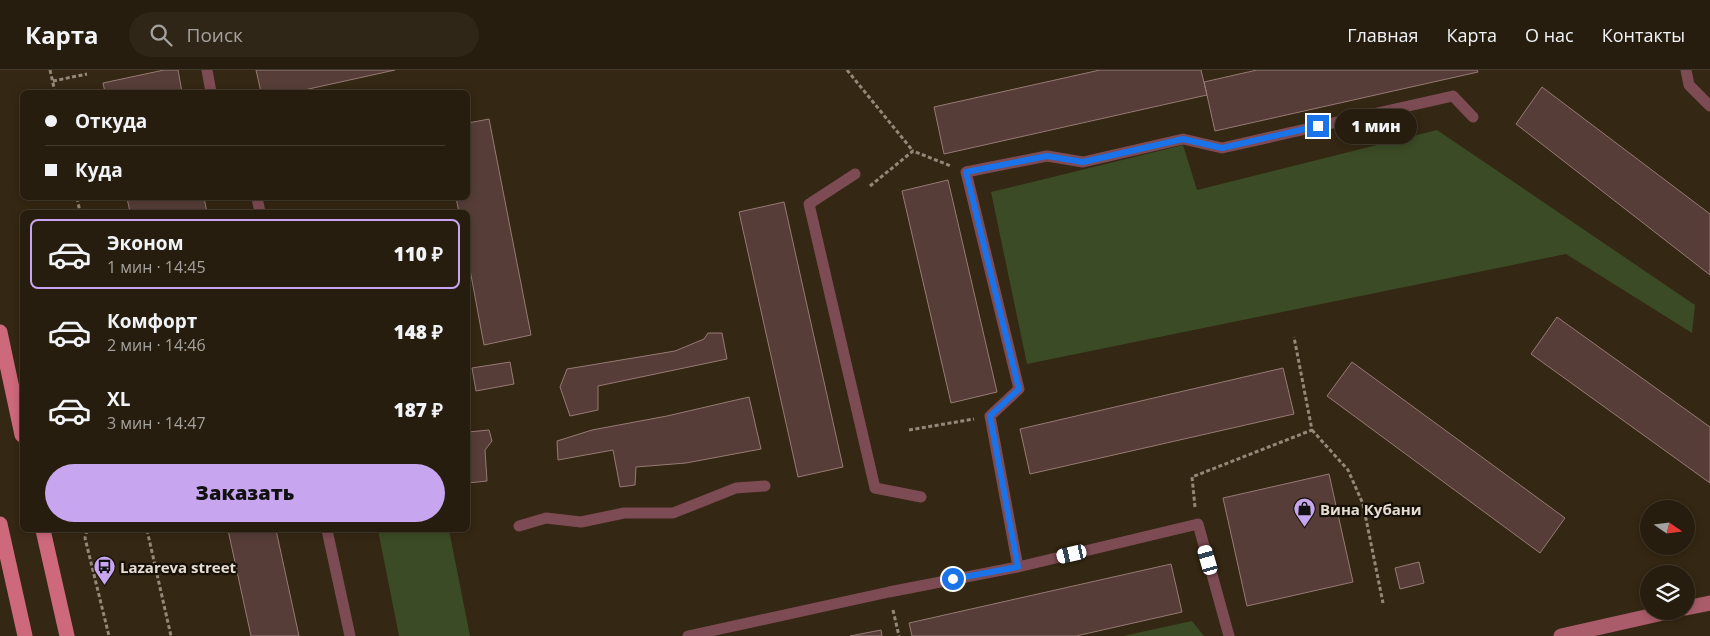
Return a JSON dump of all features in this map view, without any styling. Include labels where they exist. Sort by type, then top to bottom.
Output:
[{"type":"main road","points":[[0,332],[20,426]]},
{"type":"main road","points":[[0,524],[25,636]]},
{"type":"main road","points":[[43,532],[66,636]]},
{"type":"street","points":[[1695,606],[1710,603]]},
{"type":"street","points":[[1561,636],[1640,618]]},
{"type":"lane","points":[[207,70],[211,90]]},
{"type":"lane","points":[[1686,70],[1689,85],[1710,106]]},
{"type":"lane","points":[[1018,567],[990,416],[1019,389],[966,172],[1047,156],[1083,162],[1183,139],[1222,148],[1453,96],[1473,117]]},
{"type":"lane","points":[[855,174],[809,204],[875,488],[921,497]]},
{"type":"lane","points":[[519,526],[546,518],[581,522],[624,513],[673,513],[736,488],[765,486]]},
{"type":"lane","points":[[688,636],[889,592],[1018,567],[1198,524],[1229,636]]},
{"type":"lane","points":[[328,532],[350,636]]},
{"type":"path","points":[[50,70],[55,90]]},
{"type":"path","points":[[848,70],[912,151],[966,172]]},
{"type":"path","points":[[53,81],[87,74]]},
{"type":"path","points":[[866,189],[912,151]]},
{"type":"path","points":[[1294,337],[1312,430],[1348,470],[1363,504],[1382,603]]},
{"type":"path","points":[[909,430],[990,416]]},
{"type":"path","points":[[1198,524],[1192,477],[1312,430]]},
{"type":"path","points":[[86,532],[85,538],[109,636]]},
{"type":"path","points":[[147,532],[171,636]]},
{"type":"path","points":[[889,592],[899,636]]},
{"type":"green space","points":[[1437,130],[1695,305],[1692,333],[1566,254],[1027,364],[991,192],[1183,145],[1197,190]]},
{"type":"green space","points":[[378,532],[449,532],[470,636],[399,636]]},
{"type":"green space","points":[[1192,621],[1204,636],[1123,636]]},
{"type":"building","points":[[164,70],[178,70],[182,90],[105,90],[103,83]]},
{"type":"building","points":[[256,70],[395,70],[304,90],[261,90]]},
{"type":"building","points":[[1100,70],[1201,70],[1207,95],[944,154],[934,107]]},
{"type":"building","points":[[1257,70],[1477,70],[1478,72],[1215,131],[1204,82]]},
{"type":"building","points":[[1542,87],[1710,214],[1710,275],[1516,124]]},
{"type":"building","points":[[489,119],[531,335],[484,345],[470,270],[470,210],[459,210],[456,200],[470,200],[470,123]]},
{"type":"building","points":[[948,180],[997,392],[951,403],[902,191]]},
{"type":"building","points":[[127,200],[204,200],[207,210],[130,210]]},
{"type":"building","points":[[784,202],[843,467],[798,477],[739,212]]},
{"type":"building","points":[[1557,317],[1710,427],[1710,483],[1531,354]]},
{"type":"building","points":[[708,333],[722,333],[727,359],[598,386],[598,410],[570,416],[560,387],[567,369],[675,351],[704,339]]},
{"type":"building","points":[[510,362],[514,384],[476,391],[472,368]]},
{"type":"building","points":[[1352,362],[1565,518],[1540,553],[1327,396]]},
{"type":"building","points":[[1283,368],[1294,414],[1030,474],[1020,429]]},
{"type":"building","points":[[749,397],[761,449],[686,463],[636,467],[635,485],[620,487],[613,450],[558,460],[557,441],[592,430],[667,416]]},
{"type":"building","points":[[489,430],[492,441],[485,450],[487,481],[470,483],[470,432]]},
{"type":"building","points":[[1329,474],[1353,582],[1247,606],[1223,498]]},
{"type":"building","points":[[228,532],[276,532],[299,636],[251,636]]},
{"type":"building","points":[[1419,562],[1424,583],[1400,589],[1395,568]]},
{"type":"building","points":[[1171,564],[1182,612],[1076,636],[912,636],[909,623]]},
{"type":"building","points":[[881,630],[882,636],[850,636]]},
{"type":"place","name":"Вина Кубани","points":[[1304,528]]},
{"type":"place","name":"Lazareva street","points":[[104,586]]},
{"type":"route","points":[[953,579],[1018,567],[990,416],[1019,389],[966,172],[1047,156],[1083,162],[1183,139],[1222,148],[1318,126]]}]
